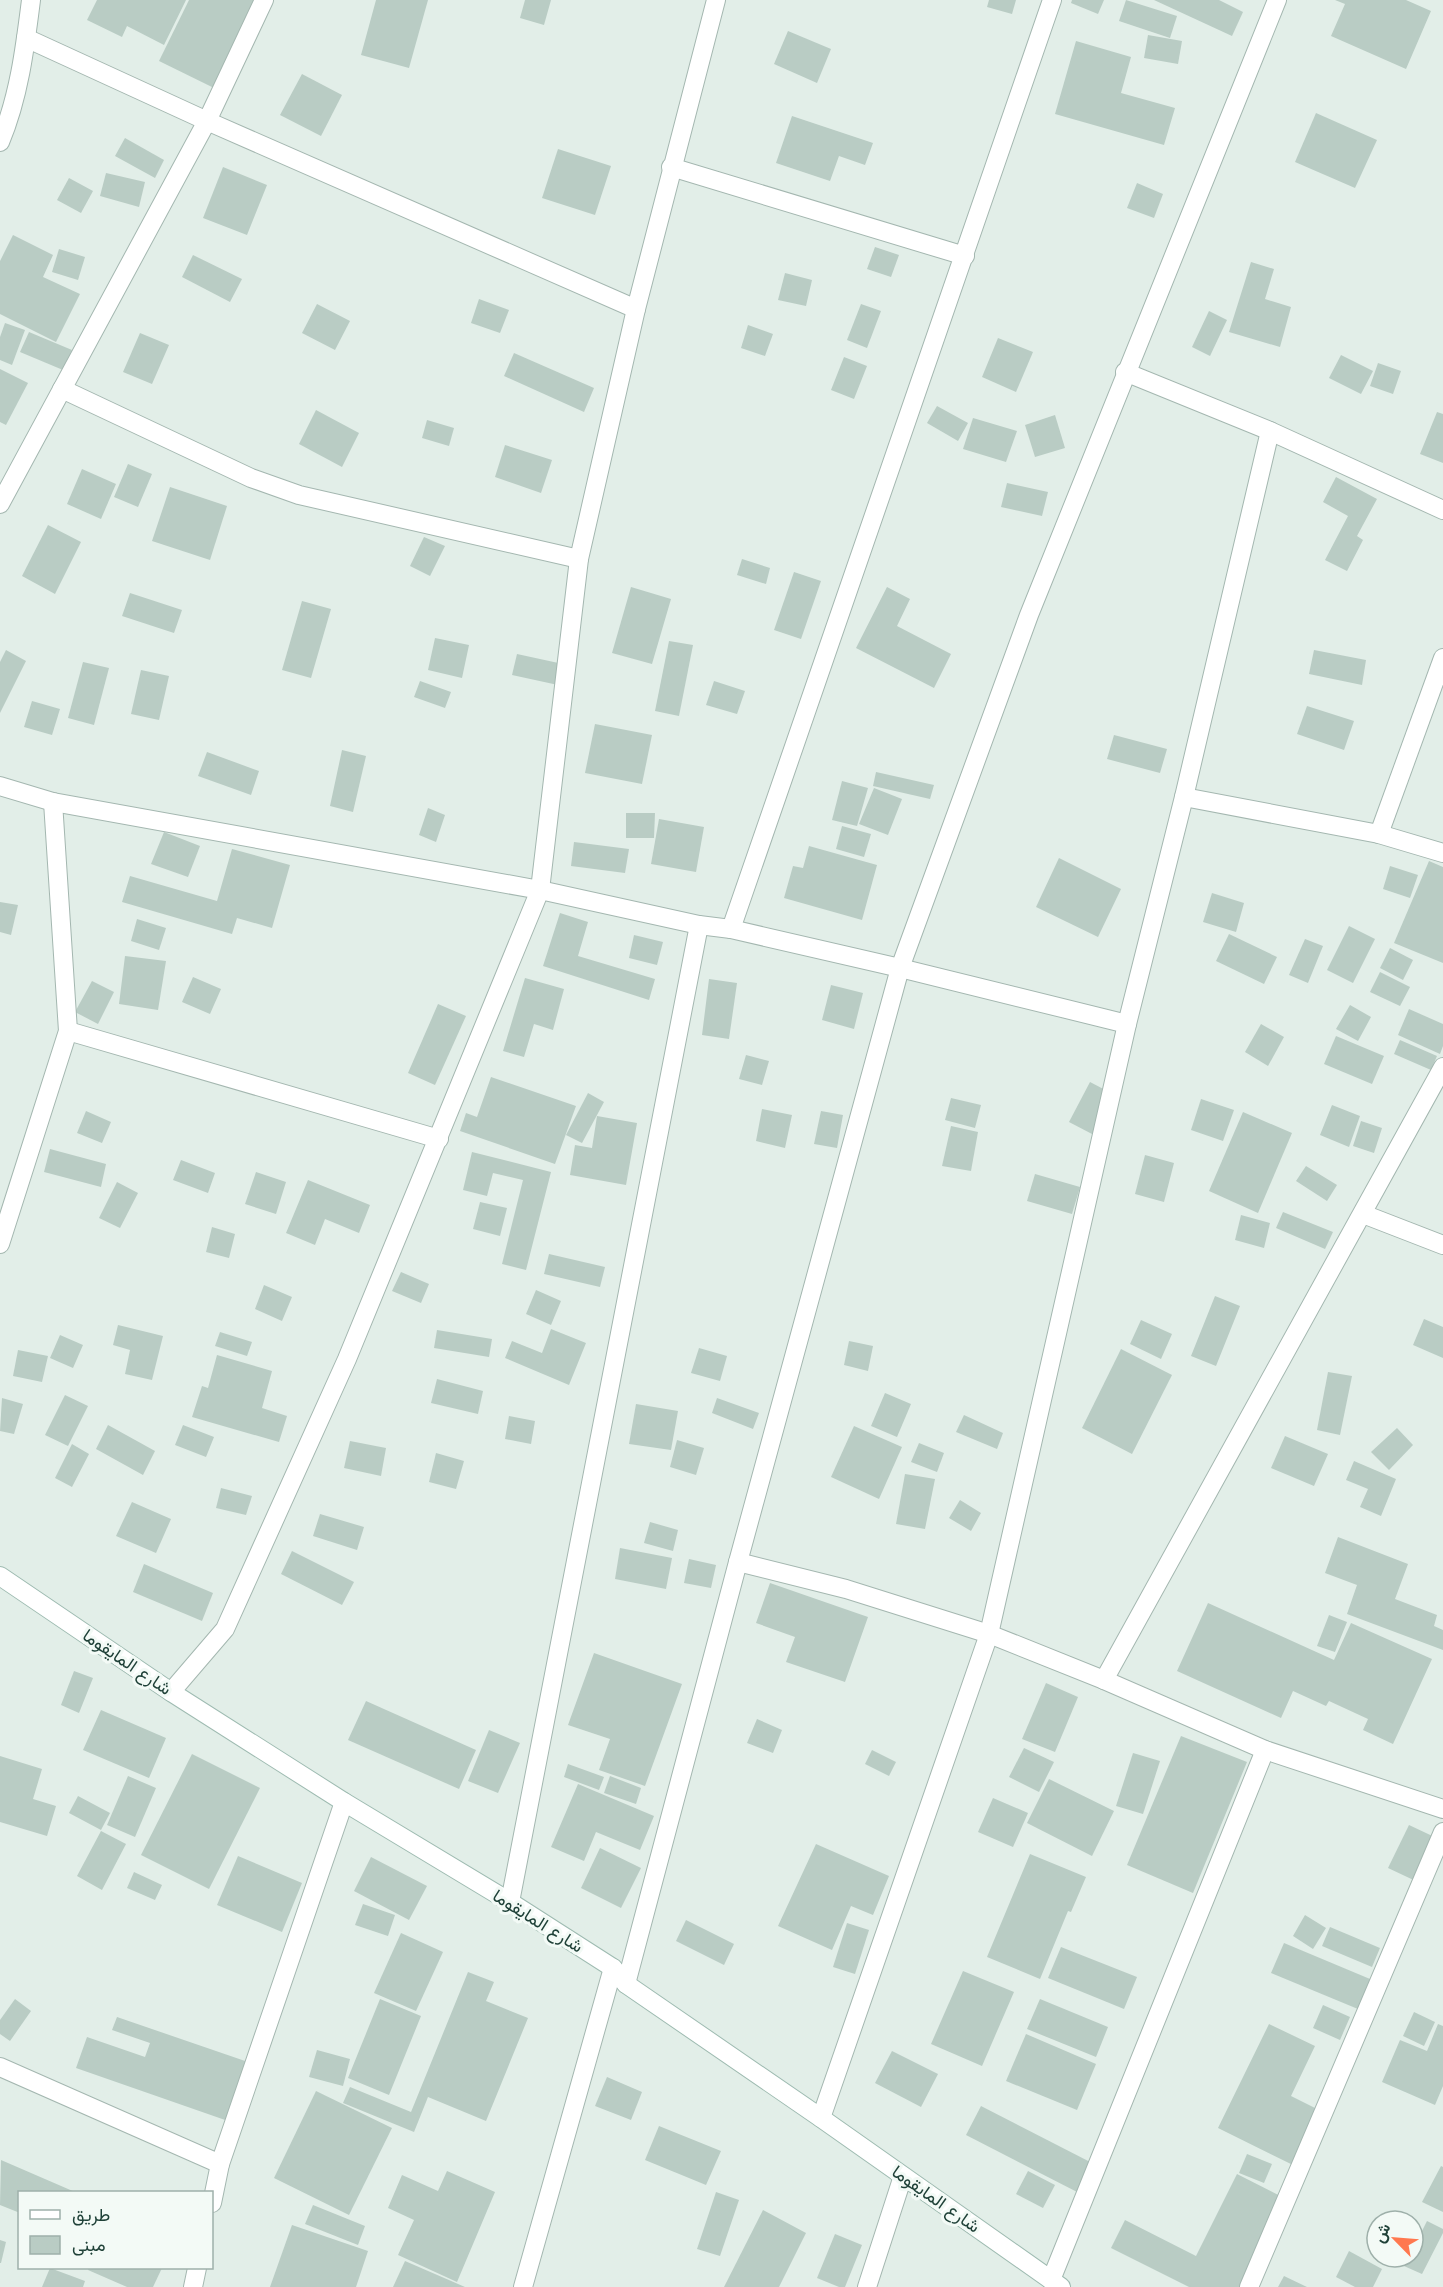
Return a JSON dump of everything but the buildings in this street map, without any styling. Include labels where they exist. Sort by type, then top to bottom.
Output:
[{"type":"street","points":[[0,142],[8,124],[19,83],[31,0]]},
{"type":"street","points":[[0,504],[207,121],[264,0]]},
{"type":"street","points":[[171,1692],[225,1629],[348,1359],[540,890],[579,559],[636,309],[716,0]]},
{"type":"street","points":[[731,929],[1052,0]]},
{"type":"street","points":[[626,1984],[900,968],[1029,615],[1125,372],[1277,0]]},
{"type":"street","points":[[26,38],[207,121],[636,309]]},
{"type":"street","points":[[671,167],[965,256]]},
{"type":"street","points":[[1125,372],[1270,431],[1443,510]]},
{"type":"street","points":[[62,389],[251,478],[299,495],[579,559]]},
{"type":"street","points":[[821,2118],[989,1634],[1127,1024],[1184,797],[1270,431]]},
{"type":"street","points":[[1379,834],[1443,658]]},
{"type":"street","points":[[0,786],[53,802],[540,890],[699,925],[731,929],[1127,1024]]},
{"type":"street","points":[[1184,797],[1379,834],[1443,853]]},
{"type":"street","points":[[0,1244],[68,1031],[53,802]]},
{"type":"street","points":[[510,1902],[699,925]]},
{"type":"street","points":[[68,1031],[439,1139]]},
{"type":"street","points":[[1104,1680],[1364,1214],[1443,1067]]},
{"type":"street","points":[[1364,1214],[1443,1245]]},
{"type":"street","points":[[738,1562],[846,1589],[989,1634],[1104,1680],[1265,1750],[1443,1809]]},
{"type":"street","name":"شارع المايقوما","points":[[0,1576],[171,1692],[613,1968],[626,1984],[1056,2284]]},
{"type":"street","points":[[1056,2284],[1265,1750]]},
{"type":"street","points":[[213,2198],[220,2164],[344,1802]]},
{"type":"street","points":[[1248,2287],[1443,1832]]},
{"type":"street","points":[[523,2287],[613,1968]]},
{"type":"street","points":[[0,2067],[220,2164]]},
{"type":"street","points":[[867,2287],[903,2176]]},
{"type":"street","points":[[193,2287],[197,2269]]}]
